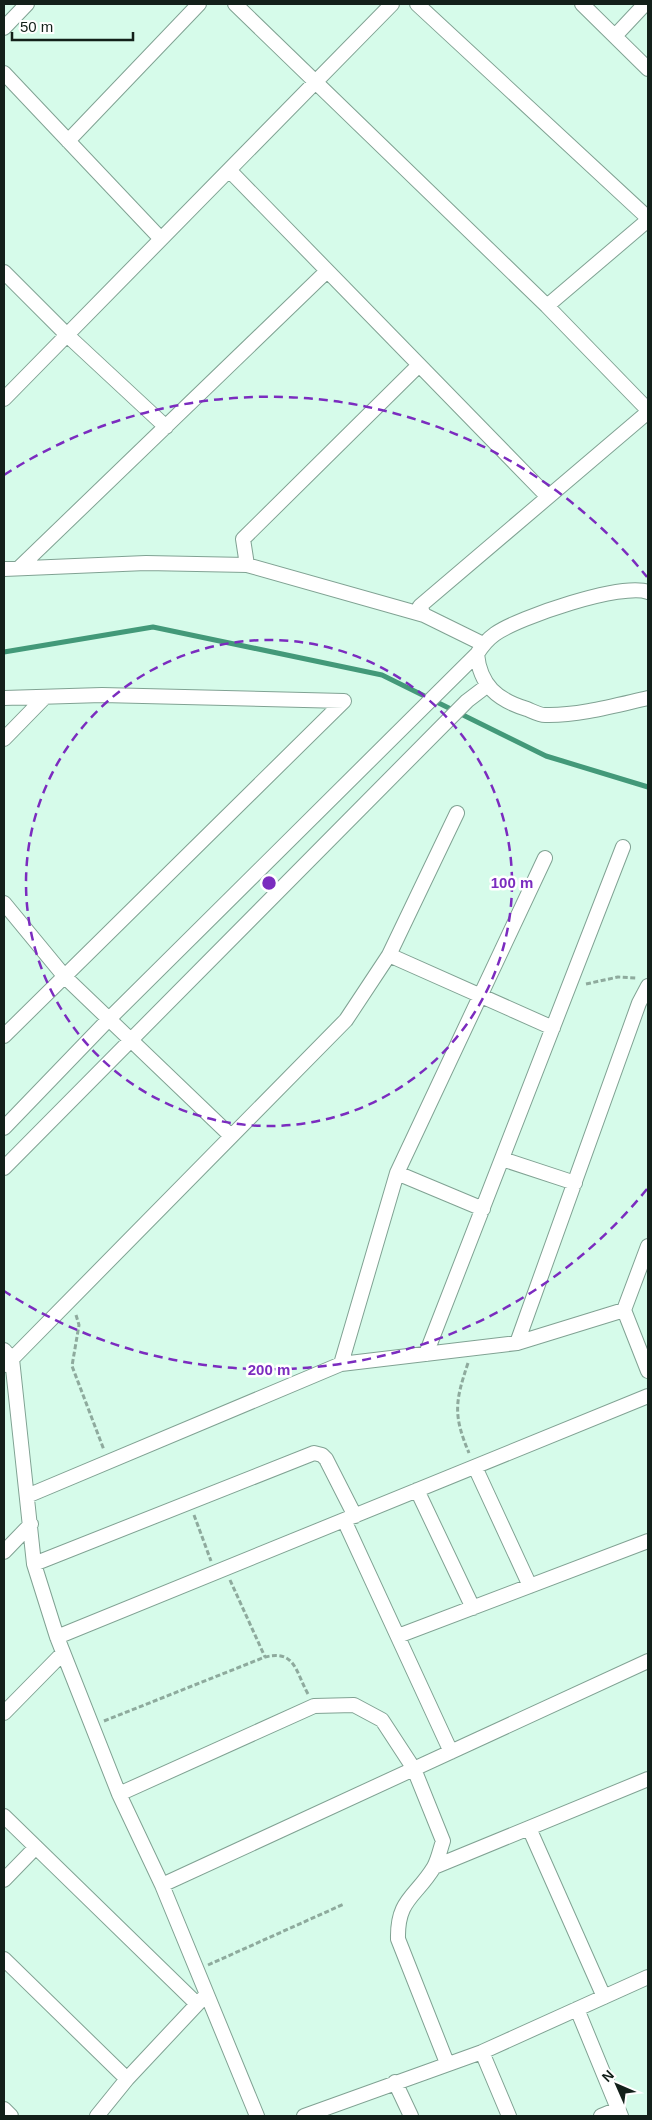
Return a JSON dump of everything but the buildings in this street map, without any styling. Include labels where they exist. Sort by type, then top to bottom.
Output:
[{"type":"street","points":[[4,28],[27,4]]},
{"type":"street","points":[[68,141],[198,4]]},
{"type":"street","points":[[235,4],[547,306],[648,411],[423,602],[420,606],[424,615]]},
{"type":"street","points":[[4,399],[392,4]]},
{"type":"street","points":[[417,4],[648,219],[547,306]]},
{"type":"street","points":[[582,4],[648,69]]},
{"type":"street","points":[[615,36],[645,4]]},
{"type":"street","points":[[4,74],[161,239]]},
{"type":"street","points":[[229,170],[548,497]]},
{"type":"street","points":[[20,567],[327,271]]},
{"type":"street","points":[[4,272],[67,335],[166,427]]},
{"type":"street","points":[[247,564],[243,539],[420,366]]},
{"type":"street","points":[[4,569],[146,564],[247,564],[424,615],[480,649]]},
{"type":"street","points":[[4,1128],[109,1019],[447,685],[496,634],[539,612],[619,592],[646,589]]},
{"type":"street","points":[[480,649],[479,671],[488,685],[507,704],[544,715],[596,709],[648,698]]},
{"type":"street","points":[[4,1168],[130,1038],[466,701],[488,685]]},
{"type":"street","points":[[4,698],[102,695],[344,701],[4,1036]]},
{"type":"street","points":[[4,739],[45,697]]},
{"type":"street","points":[[257,2116],[201,1999],[196,1970],[162,1885],[119,1794],[57,1637],[34,1564],[31,1524],[6,1359],[67,1302],[346,1020],[389,955],[457,813]]},
{"type":"street","points":[[426,1354],[623,847]]},
{"type":"street","points":[[341,1364],[397,1173],[544,858]]},
{"type":"street","points":[[4,903],[65,976],[231,1136]]},
{"type":"street","points":[[389,955],[553,1028]]},
{"type":"street","points":[[517,1342],[639,1003],[644,982]]},
{"type":"street","points":[[502,1159],[575,1183]]},
{"type":"street","points":[[397,1173],[483,1209]]},
{"type":"street","points":[[648,1246],[624,1310],[648,1371]]},
{"type":"street","points":[[27,1496],[341,1364],[517,1342],[624,1310]]},
{"type":"street","points":[[57,1637],[648,1396]]},
{"type":"street","points":[[34,1564],[314,1453],[322,1455],[326,1459],[398,1636],[451,1752]]},
{"type":"street","points":[[475,1467],[530,1586]]},
{"type":"street","points":[[417,1490],[473,1608]]},
{"type":"street","points":[[4,1552],[31,1524]]},
{"type":"street","points":[[398,1636],[648,1540]]},
{"type":"street","points":[[5,1709],[63,1653]]},
{"type":"street","points":[[162,1885],[648,1661]]},
{"type":"street","points":[[119,1794],[314,1706],[340,1704],[354,1706],[382,1720],[414,1769],[443,1841],[434,1867],[401,1909],[398,1923],[398,1938],[447,2063]]},
{"type":"street","points":[[434,1867],[648,1779]]},
{"type":"street","points":[[4,1816],[201,1999]]},
{"type":"street","points":[[529,1828],[604,1997]]},
{"type":"street","points":[[4,1880],[36,1847]]},
{"type":"street","points":[[4,1959],[127,2079]]},
{"type":"street","points":[[304,2116],[482,2052],[648,1977]]},
{"type":"street","points":[[97,2116],[127,2079],[201,1999]]},
{"type":"street","points":[[577,2009],[620,2113],[601,2116]]},
{"type":"street","points":[[482,2052],[509,2116]]},
{"type":"street","points":[[395,2082],[411,2116]]},
{"type":"street","points":[[4,2109],[11,2116]]},
{"type":"path","points":[[568,988],[618,976],[644,982]]},
{"type":"path","points":[[67,1302],[76,1315],[79,1325],[72,1366],[108,1463]]},
{"type":"path","points":[[472,1348],[459,1390],[456,1414],[475,1467]]},
{"type":"path","points":[[190,1502],[220,1570],[265,1658]]},
{"type":"path","points":[[92,1726],[279,1654],[290,1659],[314,1706]]},
{"type":"path","points":[[196,1970],[344,1904]]},
{"type":"waterway","points":[[4,652],[153,627],[382,675],[546,756],[648,787]]}]
